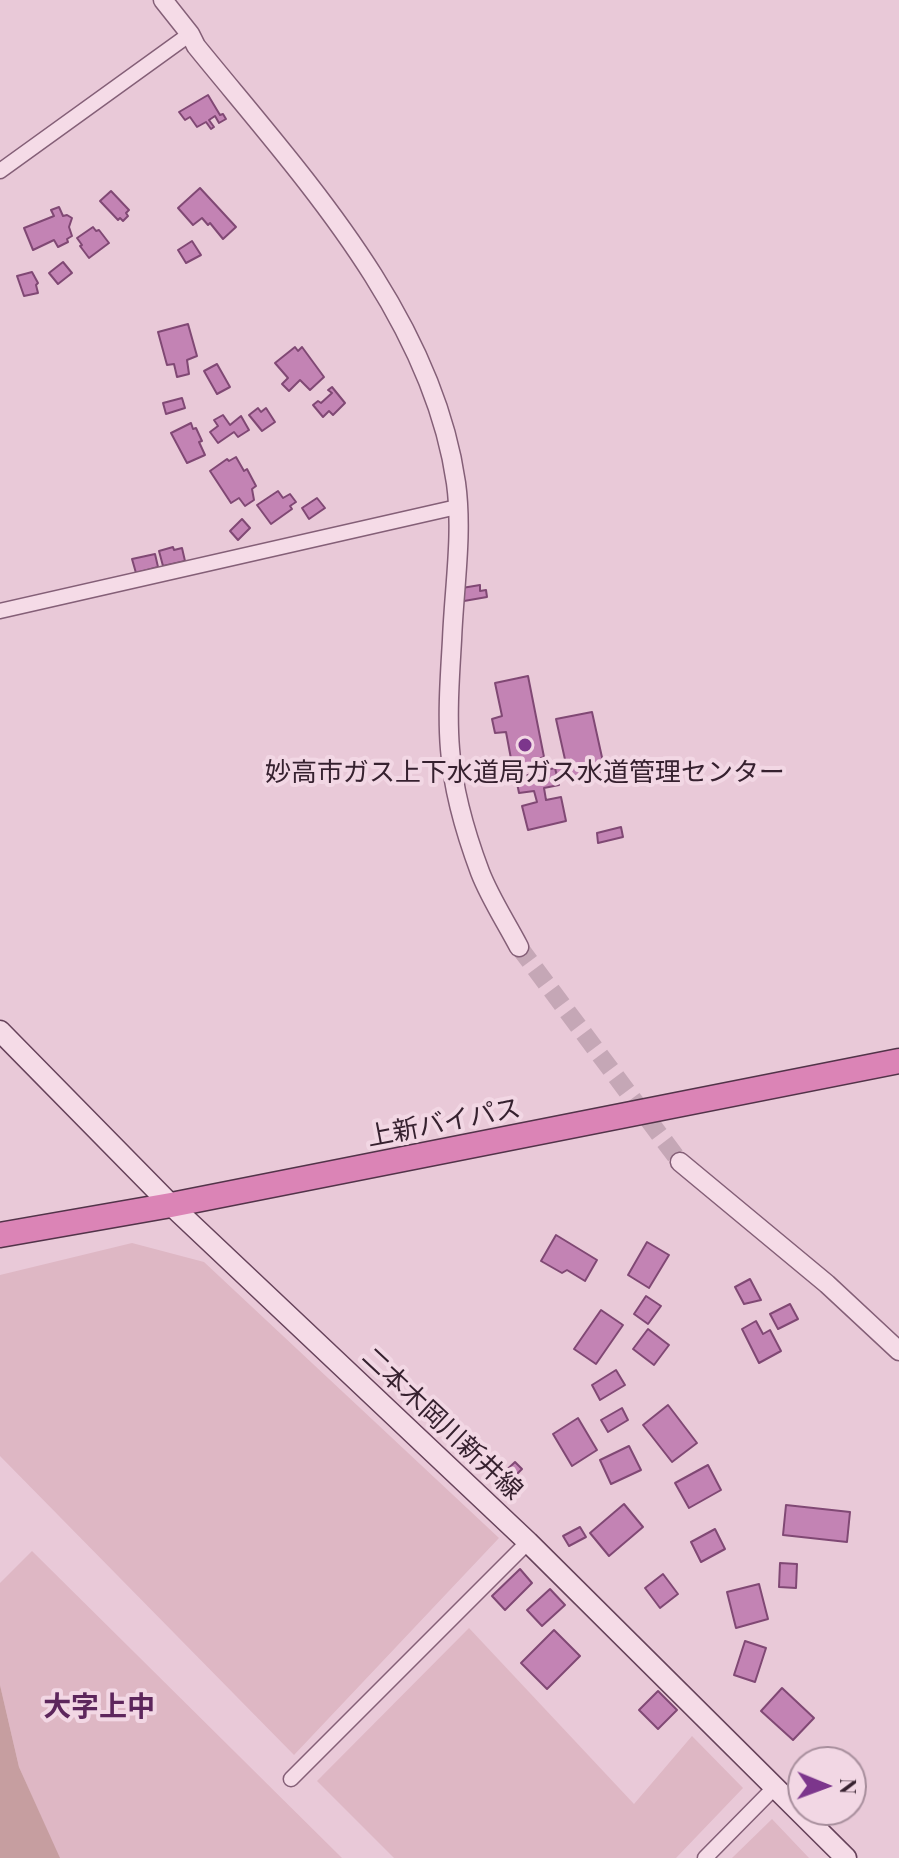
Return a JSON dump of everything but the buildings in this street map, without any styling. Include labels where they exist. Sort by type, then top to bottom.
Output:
[{"type":"highway","name":"上新バイパス","points":[[0,1235],[171,1205],[899,1061]]},
{"type":"main road","name":"二本木岡川新井線","points":[[0,1031],[171,1205],[528,1542],[846,1858]]},
{"type":"street","points":[[163,0],[196,46],[311,188],[381,287],[437,402],[456,484],[451,659],[452,760],[458,800],[481,874],[519,947]]},
{"type":"street","points":[[0,171],[190,34]]},
{"type":"street","points":[[0,611],[457,507]]},
{"type":"street","points":[[680,1162],[827,1284],[899,1351]]},
{"type":"street","points":[[291,1779],[528,1542]]},
{"type":"street","points":[[705,1858],[776,1786]]},
{"type":"shaded area","points":[[132,1243],[204,1262],[499,1538],[294,1755],[0,1456],[0,1275]]},
{"type":"shaded area","points":[[32,1551],[342,1858],[59,1858],[19,1767],[0,1685],[0,1583]]},
{"type":"shaded area","points":[[469,1628],[634,1804],[692,1736],[743,1788],[676,1858],[394,1858],[317,1781]]},
{"type":"shaded area","points":[[0,1685],[19,1767],[60,1858],[0,1858]]},
{"type":"shaded area","points":[[772,1819],[809,1858],[732,1858]]},
{"type":"tunnel","points":[[519,947],[680,1162]]},
{"type":"place","name":"妙高市ガス上下水道局ガス水道管理センター","points":[[525,745]]},
{"type":"district","name":"大字上中","points":[[99,1707]]}]
